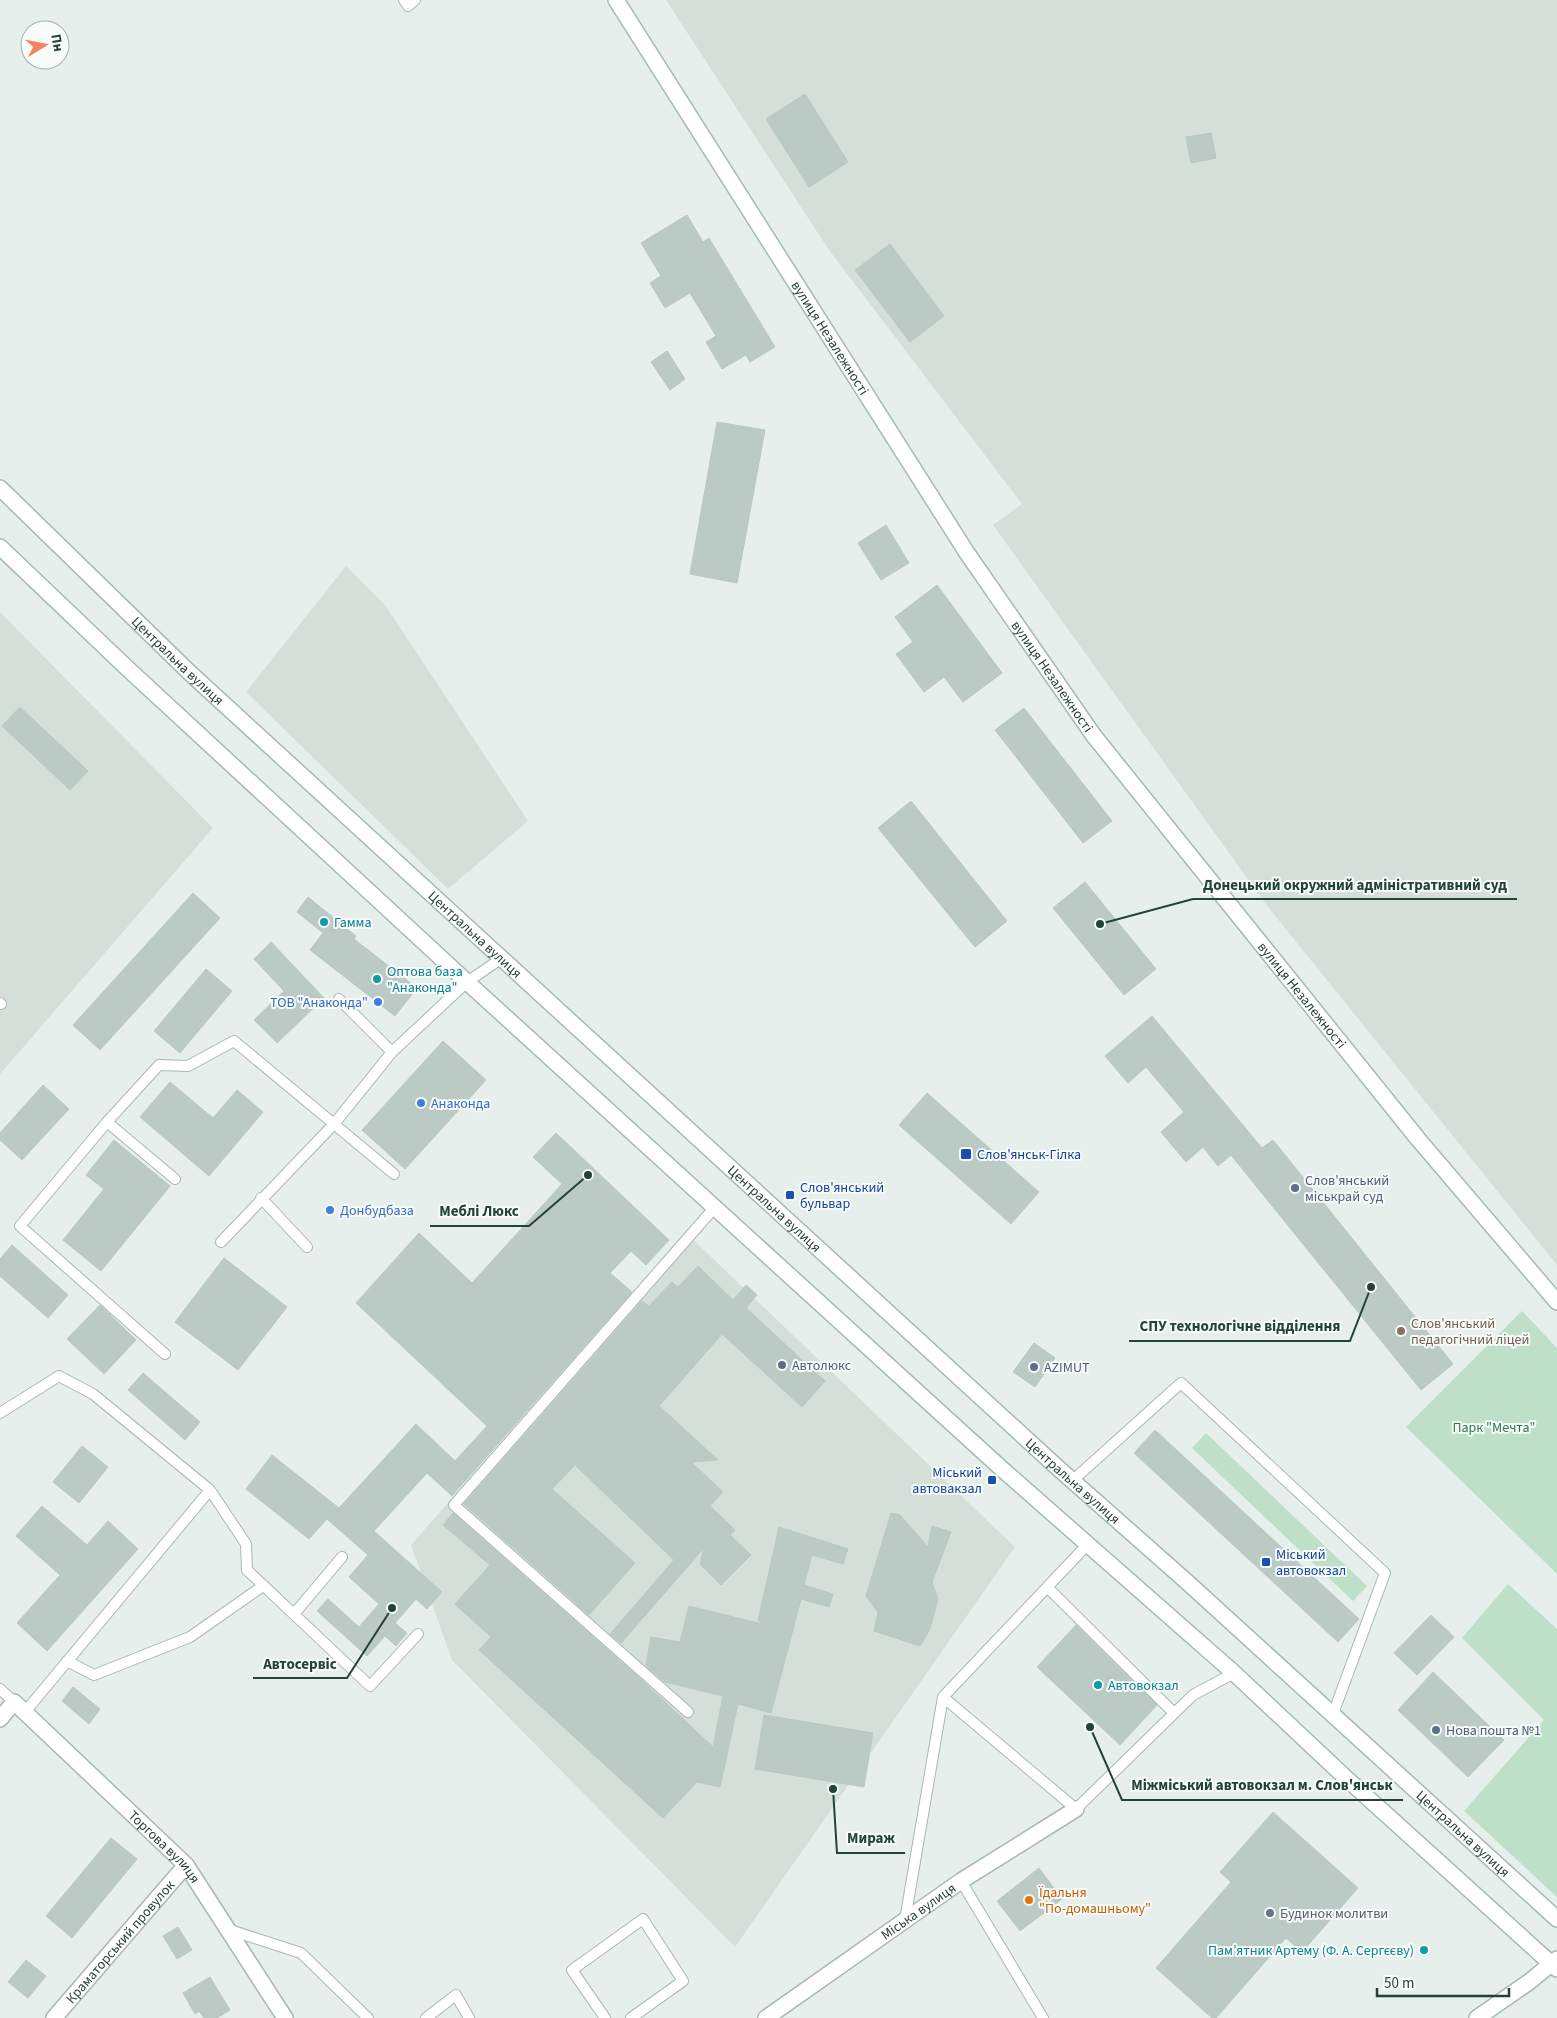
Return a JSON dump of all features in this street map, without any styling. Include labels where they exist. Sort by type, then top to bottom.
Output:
[{"type":"street","name":"вулиця Незалежності","points":[[616,0],[967,553],[1094,736],[1418,1139],[1557,1302]]},
{"type":"street","name":"Центральна вулиця","points":[[0,488],[190,673],[1072,1481],[1333,1714],[1557,1919]]},
{"type":"street","points":[[0,547],[127,668],[467,982],[1088,1545],[1234,1673],[1346,1779],[1555,1964],[1477,2018]]},
{"type":"street","points":[[0,1719],[20,1707]]},
{"type":"street","name":"Торгова вулиця","points":[[20,1707],[186,1865],[285,2018]]},
{"type":"street","name":"Міська вулиця","points":[[766,2018],[961,1880],[1076,1809]]},
{"type":"street","name":"Краматорський провулок","points":[[54,2018],[186,1865]]},
{"type":"lane","points":[[404,0],[408,6],[415,0]]},
{"type":"lane","points":[[221,1242],[261,1198],[334,1124],[392,1052],[467,982],[502,958]]},
{"type":"lane","points":[[339,999],[392,1052]]},
{"type":"lane","points":[[166,1354],[20,1226],[107,1122],[159,1065],[188,1066],[234,1041],[394,1174]]},
{"type":"lane","points":[[107,1122],[175,1179]]},
{"type":"lane","points":[[261,1198],[307,1247]]},
{"type":"lane","points":[[688,1712],[454,1504],[714,1207]]},
{"type":"lane","points":[[0,1414],[59,1376],[93,1394],[210,1490],[246,1544],[246,1570],[370,1686],[418,1634]]},
{"type":"lane","points":[[1072,1481],[1181,1383],[1385,1573],[1333,1714]]},
{"type":"lane","points":[[0,1689],[20,1707],[67,1661],[210,1490]]},
{"type":"lane","points":[[905,1920],[943,1696],[1088,1545]]},
{"type":"lane","points":[[294,1614],[342,1556]]},
{"type":"lane","points":[[67,1661],[94,1675],[102,1672],[190,1637],[263,1586]]},
{"type":"lane","points":[[1047,1587],[1174,1713]]},
{"type":"lane","points":[[943,1696],[1076,1809],[1193,1695],[1234,1673]]},
{"type":"lane","points":[[961,1880],[1043,2018]]},
{"type":"lane","points":[[605,2018],[572,1970],[643,1919],[683,1981],[631,2018]]},
{"type":"lane","points":[[227,1929],[301,1953],[368,2018]]},
{"type":"lane","points":[[426,2018],[456,1995],[469,2018]]},
{"type":"shaded area","points":[[666,0],[1557,0],[1557,1265],[1268,907],[993,525],[1022,504],[829,250]]},
{"type":"shaded area","points":[[346,566],[385,605],[528,821],[448,889],[246,692]]},
{"type":"shaded area","points":[[0,612],[213,828],[0,1074]]},
{"type":"shaded area","points":[[685,1232],[1015,1547],[735,1947],[452,1660],[411,1545]]},
{"type":"green space","name":"Парк \"Мечта\"","points":[[1522,1311],[1557,1348],[1557,1574],[1406,1427]]},
{"type":"green space","points":[[1206,1433],[1367,1586],[1353,1601],[1192,1448]]},
{"type":"green space","points":[[1508,1584],[1557,1629],[1557,1897],[1464,1811],[1544,1720],[1462,1638]]},
{"type":"building","points":[[805,94],[848,162],[809,187],[766,119]]},
{"type":"building","points":[[1211,133],[1216,158],[1191,163],[1186,137]]},
{"type":"building","points":[[687,215],[703,242],[709,238],[775,347],[750,362],[746,355],[722,369],[706,342],[716,336],[690,293],[665,308],[650,283],[661,276],[641,243]]},
{"type":"building","points":[[890,244],[944,316],[910,342],[855,270]]},
{"type":"building","points":[[667,351],[685,379],[670,390],[651,362]]},
{"type":"building","points":[[717,422],[765,430],[737,583],[690,574]]},
{"type":"building","points":[[886,525],[909,563],[881,580],[858,543]]},
{"type":"building","points":[[937,585],[1002,673],[963,702],[944,677],[924,692],[896,654],[913,642],[895,617]]},
{"type":"building","points":[[20,707],[88,771],[70,790],[2,726]]},
{"type":"building","points":[[1024,708],[1112,821],[1083,843],[995,730]]},
{"type":"building","points":[[911,801],[1007,921],[975,947],[878,828]]},
{"type":"building","points":[[1085,882],[1156,969],[1124,995],[1053,908]]},
{"type":"building","points":[[193,893],[220,918],[100,1050],[73,1025]]},
{"type":"building","points":[[308,897],[356,936],[354,939],[417,988],[395,1016],[310,950],[323,933],[297,912]]},
{"type":"building","points":[[271,942],[324,998],[277,1043],[254,1020],[284,991],[254,959]]},
{"type":"building","points":[[206,969],[232,991],[180,1053],[154,1031]]},
{"type":"building","points":[[1152,1016],[1262,1148],[1273,1140],[1453,1364],[1421,1390],[1231,1155],[1218,1166],[1203,1147],[1186,1162],[1161,1132],[1184,1112],[1146,1067],[1128,1083],[1105,1056]]},
{"type":"building","points":[[443,1041],[486,1080],[405,1169],[362,1130]]},
{"type":"building","points":[[170,1082],[213,1118],[237,1090],[263,1112],[209,1176],[140,1117]]},
{"type":"building","points":[[43,1085],[69,1109],[22,1160],[0,1140],[0,1133]]},
{"type":"building","points":[[927,1093],[1039,1192],[1011,1224],[899,1125]]},
{"type":"building","points":[[556,1133],[669,1240],[646,1265],[631,1251],[610,1273],[632,1292],[452,1496],[427,1473],[374,1531],[442,1592],[427,1609],[416,1599],[395,1623],[407,1633],[396,1646],[385,1636],[367,1656],[317,1611],[328,1599],[359,1627],[379,1604],[349,1577],[368,1555],[327,1519],[309,1539],[246,1489],[272,1455],[339,1508],[416,1424],[455,1461],[487,1426],[356,1303],[419,1233],[472,1283],[562,1184],[533,1157]]},
{"type":"building","points":[[114,1140],[170,1186],[101,1271],[63,1240],[104,1189],[86,1175]]},
{"type":"building","points":[[12,1245],[68,1295],[48,1318],[0,1276],[0,1259]]},
{"type":"building","points":[[224,1258],[287,1307],[238,1370],[175,1322]]},
{"type":"building","points":[[698,1266],[733,1300],[746,1285],[757,1295],[746,1308],[825,1381],[802,1407],[722,1334],[659,1406],[718,1460],[691,1462],[723,1492],[710,1506],[735,1530],[730,1535],[751,1555],[721,1585],[700,1564],[704,1548],[621,1643],[610,1634],[674,1560],[575,1465],[552,1489],[635,1563],[589,1615],[464,1504],[642,1301],[649,1306],[672,1282],[678,1287]]},
{"type":"building","points":[[100,1305],[136,1340],[104,1374],[67,1339]]},
{"type":"building","points":[[1034,1343],[1055,1358],[1035,1387],[1013,1372]]},
{"type":"building","points":[[143,1373],[200,1422],[185,1440],[128,1390]]},
{"type":"building","points":[[1155,1430],[1359,1619],[1338,1642],[1134,1453]]},
{"type":"building","points":[[82,1446],[108,1467],[79,1503],[53,1482]]},
{"type":"building","points":[[42,1506],[87,1545],[108,1521],[138,1549],[47,1651],[17,1623],[60,1575],[16,1536]]},
{"type":"building","points":[[453,1513],[636,1675],[713,1747],[723,1696],[665,1682],[646,1666],[651,1637],[680,1642],[689,1606],[762,1624],[758,1620],[779,1527],[848,1549],[843,1564],[812,1555],[804,1585],[833,1594],[829,1607],[801,1599],[771,1713],[738,1704],[720,1787],[697,1782],[663,1818],[479,1650],[491,1637],[455,1604],[490,1565],[443,1525]]},
{"type":"building","points":[[891,1513],[900,1515],[928,1547],[932,1526],[951,1532],[932,1582],[938,1599],[930,1629],[920,1646],[874,1631],[878,1612],[866,1596]]},
{"type":"building","points":[[1431,1615],[1454,1637],[1417,1675],[1394,1653]]},
{"type":"building","name":"Автовокзал","points":[[1076,1625],[1157,1705],[1120,1745],[1037,1667]]},
{"type":"building","points":[[1433,1672],[1504,1740],[1468,1777],[1398,1710]]},
{"type":"building","points":[[73,1687],[100,1709],[89,1724],[62,1701]]},
{"type":"building","points":[[764,1715],[873,1733],[864,1787],[755,1769]]},
{"type":"building","name":"Будинок молитви","points":[[1273,1812],[1358,1888],[1302,1952],[1286,1938],[1216,2018],[1212,2018],[1156,1968],[1231,1882],[1220,1872]]},
{"type":"building","points":[[111,1838],[137,1859],[72,1938],[46,1916]]},
{"type":"building","name":"Їдальня \"По-домашньому\"","points":[[1039,1868],[1062,1899],[1020,1931],[997,1901]]},
{"type":"building","points":[[178,1927],[192,1950],[177,1959],[163,1936]]},
{"type":"building","points":[[26,1960],[46,1976],[28,1998],[8,1982]]},
{"type":"building","points":[[210,1977],[230,2010],[217,2018],[204,2018],[199,2011],[195,2014],[183,1993]]},
{"type":"place","name":"Гамма","points":[[324,922]]},
{"type":"place","name":"Донецький окружний адміністративний суд","points":[[1100,924]]},
{"type":"place","name":"Оптова база \"Анаконда\"","points":[[377,979]]},
{"type":"place","name":"ТОВ \"Анаконда\"","points":[[378,1002]]},
{"type":"place","name":"Анаконда","points":[[421,1103]]},
{"type":"place","name":"Слов'янськ-Гілка","points":[[966,1154]]},
{"type":"place","name":"Меблі Люкс","points":[[588,1175]]},
{"type":"place","name":"Слов'янський міськрай суд","points":[[1295,1188]]},
{"type":"place","name":"Слов'янський бульвар","points":[[790,1195]]},
{"type":"place","name":"Донбудбаза","points":[[330,1210]]},
{"type":"place","name":"СПУ технологічне відділення","points":[[1371,1287]]},
{"type":"place","name":"Слов'янський педагогічний ліцей","points":[[1401,1331]]},
{"type":"place","name":"Автолюкс","points":[[782,1365]]},
{"type":"place","name":"AZIMUT","points":[[1034,1367]]},
{"type":"place","name":"Міський автовакзал","points":[[992,1480]]},
{"type":"place","name":"Міський автовокзал","points":[[1266,1562]]},
{"type":"place","name":"Автосервіс","points":[[392,1608]]},
{"type":"place","name":"Автовокзал","points":[[1098,1685]]},
{"type":"place","name":"Міжміський автовокзал м. Слов'янськ","points":[[1090,1727]]},
{"type":"place","name":"Нова пошта №1","points":[[1436,1730]]},
{"type":"place","name":"Мираж","points":[[833,1789]]},
{"type":"place","name":"Їдальня \"По-домашньому\"","points":[[1029,1900]]},
{"type":"place","name":"Будинок молитви","points":[[1270,1913]]},
{"type":"place","name":"Пам’ятник Артему (Ф. А. Сергєєву)","points":[[1424,1950]]}]
